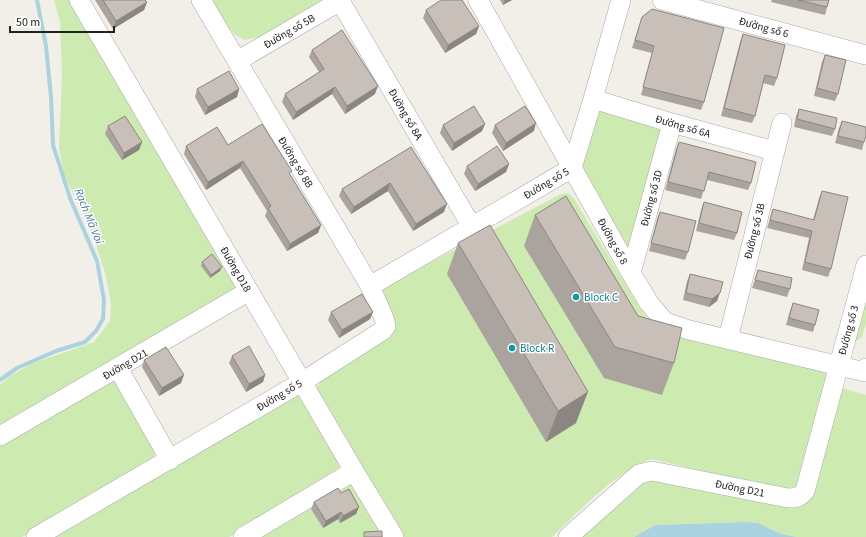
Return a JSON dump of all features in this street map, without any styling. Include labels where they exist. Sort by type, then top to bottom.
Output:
[{"type":"street","name":"Đường D18","points":[[79,0],[394,537]]},
{"type":"street","name":"Đường số 8B","points":[[201,0],[370,286],[386,326]]},
{"type":"street","name":"Đường số 5B","points":[[237,61],[341,0]]},
{"type":"street","name":"Đường số 8A","points":[[341,0],[472,227]]},
{"type":"street","name":"Đường số 8","points":[[478,0],[631,273],[649,303],[665,322],[689,330],[838,366]]},
{"type":"street","name":"Đường số 5","points":[[370,286],[572,168],[621,0]]},
{"type":"street","name":"Đường số 6","points":[[662,0],[866,54]]},
{"type":"street","name":"Đường số 6A","points":[[593,99],[672,123],[774,151]]},
{"type":"street","name":"Đường số 3D","points":[[631,273],[672,123]]},
{"type":"street","name":"Đường số 3B","points":[[728,339],[782,123]]},
{"type":"street","name":"Đường số 3","points":[[866,265],[838,366],[865,372],[866,368]]},
{"type":"street","name":"Đường D21","points":[[0,436],[249,291]]},
{"type":"street","name":"Đường số 5","points":[[36,537],[302,382],[382,331],[386,326]]},
{"type":"street","name":"Đường D21","points":[[568,537],[640,474],[652,471],[788,498],[796,498],[802,495],[805,491],[838,366]]},
{"type":"street","points":[[118,368],[170,460]]},
{"type":"street","points":[[243,537],[354,471]]},
{"type":"green space","points":[[54,0],[74,0],[238,284],[235,290],[0,428],[0,385],[10,376],[31,364],[94,342],[110,321],[111,305],[106,276],[91,229],[64,175],[59,149],[62,74],[60,21]]},
{"type":"green space","points":[[212,0],[323,0],[258,37],[245,40],[234,34],[228,27]]},
{"type":"green space","points":[[598,110],[662,125],[629,248],[626,246],[581,171]]},
{"type":"green space","points":[[568,193],[573,197],[643,313],[653,325],[819,369],[828,375],[799,486],[789,491],[651,459],[625,473],[598,493],[552,537],[400,537],[316,389],[322,379],[391,336],[394,332],[395,327],[381,290],[391,283],[561,194]]},
{"type":"green space","points":[[866,281],[866,323],[862,337],[857,341],[854,340]]},
{"type":"green space","points":[[115,379],[156,452],[154,457],[140,470],[22,537],[0,537],[0,443]]},
{"type":"green space","points":[[839,387],[866,395],[866,537],[797,537],[781,534],[758,523],[745,522],[655,525],[634,537],[579,537],[636,486],[652,478],[790,502]]},
{"type":"green space","points":[[296,393],[301,396],[341,465],[334,474],[229,537],[47,537]]},
{"type":"green space","points":[[347,484],[352,485],[386,537],[255,537]]},
{"type":"water","points":[[745,522],[758,523],[781,534],[797,537],[634,537],[655,525]]},
{"type":"building","points":[[103,0],[145,0],[147,2],[116,21]]},
{"type":"building","points":[[441,0],[462,0],[479,26],[448,45],[426,10]]},
{"type":"building","points":[[798,0],[829,0],[827,7]]},
{"type":"building","points":[[652,9],[724,28],[704,102],[643,87],[654,46],[635,40],[642,17]]},
{"type":"building","points":[[342,30],[378,86],[347,106],[335,87],[296,112],[285,94],[324,69],[312,50]]},
{"type":"building","points":[[743,34],[785,45],[777,78],[765,75],[755,116],[724,108]]},
{"type":"building","points":[[825,55],[846,60],[838,94],[817,88]]},
{"type":"building","points":[[229,71],[239,89],[208,107],[197,89]]},
{"type":"building","points":[[474,106],[485,124],[454,143],[443,125]]},
{"type":"building","points":[[525,106],[536,123],[506,143],[495,125]]},
{"type":"building","points":[[799,109],[837,118],[835,129],[797,119]]},
{"type":"building","points":[[125,116],[142,142],[124,153],[108,126]]},
{"type":"building","points":[[842,121],[866,127],[864,142],[838,136]]},
{"type":"building","points":[[262,124],[292,171],[289,173],[321,225],[290,244],[268,208],[271,206],[243,161],[208,182],[186,146],[217,127],[228,145]]},
{"type":"building","points":[[679,142],[756,162],[751,183],[709,172],[704,191],[668,182]]},
{"type":"building","points":[[497,146],[509,164],[478,184],[467,166]]},
{"type":"building","points":[[411,147],[447,204],[416,224],[390,183],[354,207],[342,189]]},
{"type":"building","points":[[822,191],[848,197],[831,269],[805,262],[812,231],[770,220],[773,209],[814,220]]},
{"type":"building","points":[[566,196],[638,316],[682,328],[674,363],[615,347],[535,215]]},
{"type":"building","points":[[704,202],[742,212],[737,233],[699,223]]},
{"type":"building","points":[[660,212],[696,221],[688,252],[651,243]]},
{"type":"building","points":[[490,225],[588,392],[558,411],[458,243]]},
{"type":"building","points":[[212,254],[222,267],[211,275],[202,262]]},
{"type":"building","points":[[758,270],[792,278],[790,289],[755,280]]},
{"type":"building","points":[[690,274],[723,282],[720,293],[712,299],[686,293]]},
{"type":"building","points":[[362,294],[373,312],[342,330],[331,312]]},
{"type":"building","points":[[793,303],[819,310],[815,325],[789,318]]},
{"type":"building","points":[[249,346],[265,375],[249,384],[232,356]]},
{"type":"building","points":[[166,347],[184,375],[162,388],[144,360]]},
{"type":"building","points":[[338,488],[341,493],[349,489],[359,507],[343,516],[341,512],[326,521],[314,502]]},
{"type":"building","points":[[382,531],[382,537],[364,537],[364,532]]},
{"type":"waterway","name":"Rạch Mã Voi","points":[[0,380],[17,368],[56,351],[85,342],[96,331],[103,319],[104,300],[97,261],[70,198],[53,145],[51,97],[46,46],[37,0]]},
{"type":"place","name":"Block C","points":[[576,297]]},
{"type":"place","name":"Block R","points":[[512,348]]}]
